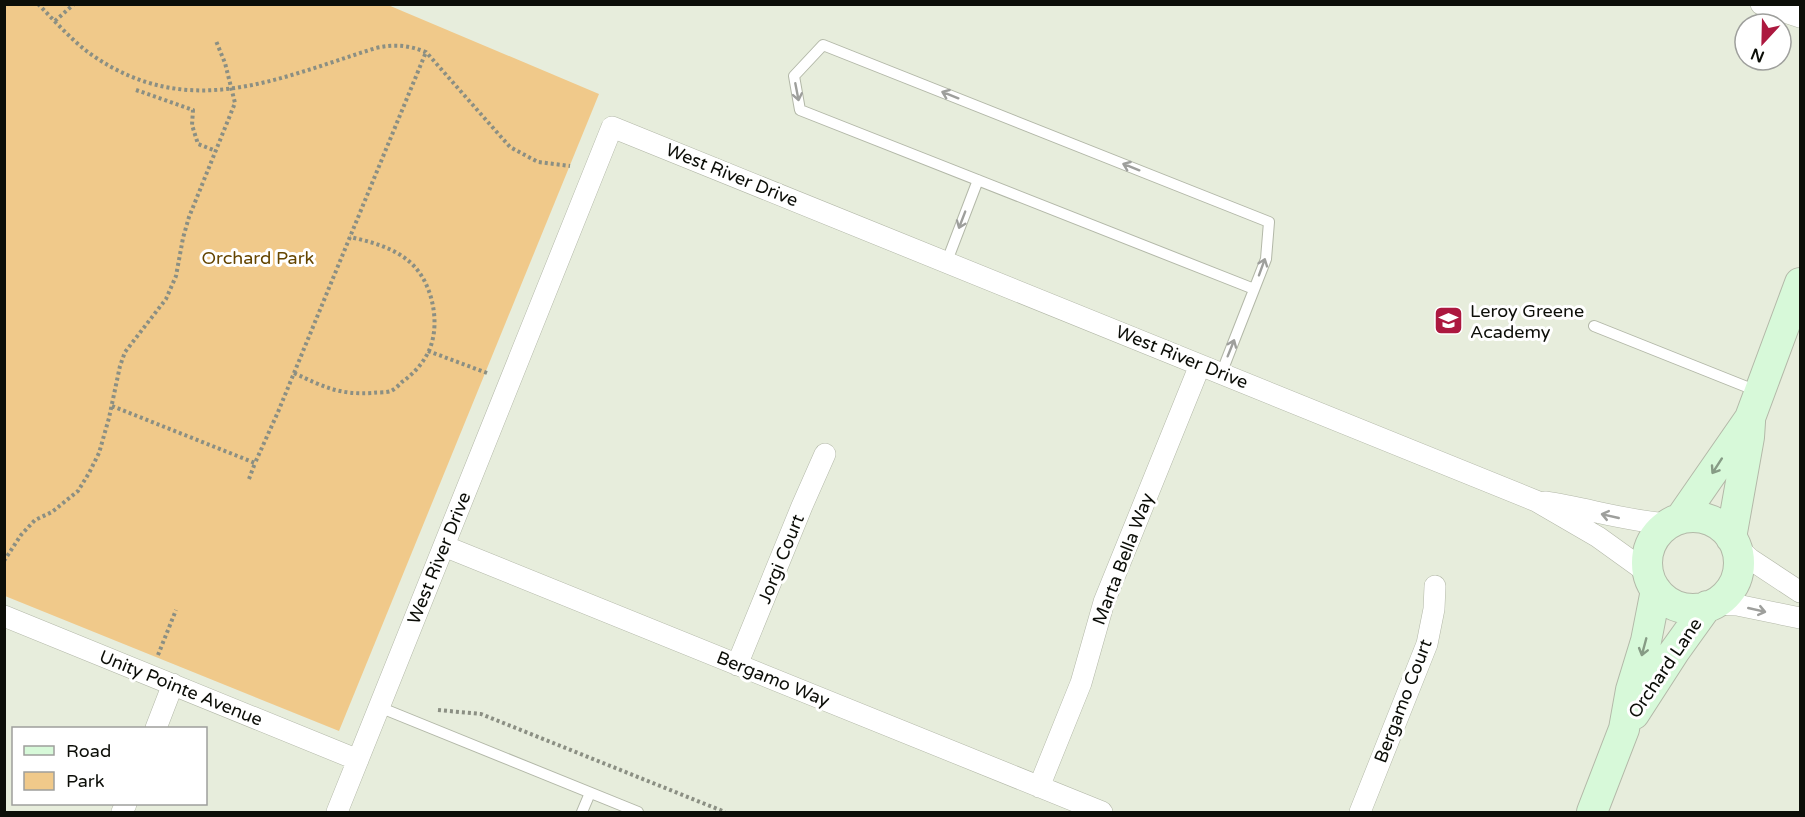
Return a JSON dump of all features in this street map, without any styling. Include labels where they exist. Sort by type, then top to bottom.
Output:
[{"type":"street","points":[[1761,4],[1800,17]]},
{"type":"street","name":"West River Drive","points":[[337,813],[612,127],[1536,501],[1598,537],[1652,581]]},
{"type":"street","points":[[1710,605],[1725,596],[1738,573],[1739,559],[1733,542],[1755,405],[1800,283]]},
{"type":"street","name":"Marta Bella Way","points":[[1039,787],[1081,683],[1104,602],[1200,365]]},
{"type":"street","points":[[1755,405],[1674,521],[1657,533],[1650,545],[1647,559],[1652,581],[1666,600],[1679,606],[1692,609],[1710,605],[1737,605],[1800,618]]},
{"type":"street","name":"Jorgi Court","points":[[738,664],[825,454]]},
{"type":"street","name":"West River Drive","points":[[1536,501],[1572,506],[1639,522],[1674,521]]},
{"type":"street","points":[[1674,521],[1694,516],[1722,527],[1750,559],[1800,592]]},
{"type":"street","name":"Bergamo Way","points":[[444,546],[1102,813]]},
{"type":"street","name":"Orchard Lane","points":[[1592,813],[1624,729],[1646,641],[1652,581]]},
{"type":"street","name":"Bergamo Court","points":[[1360,813],[1427,644],[1434,609],[1435,586]]},
{"type":"street","name":"Orchard Lane","points":[[1624,729],[1674,651],[1710,605]]},
{"type":"street","name":"Unity Pointe Avenue","points":[[4,616],[358,760]]},
{"type":"street","points":[[157,727],[173,684]]},
{"type":"lane","points":[[1221,374],[1254,290],[1266,259],[1269,222],[823,45],[794,76],[800,110],[1254,290]]},
{"type":"lane","points":[[947,261],[978,180]]},
{"type":"lane","points":[[1594,326],[1755,405]]},
{"type":"lane","points":[[379,707],[638,813]]},
{"type":"lane","points":[[582,813],[590,793]]},
{"type":"path","points":[[38,4],[91,54],[130,76],[170,88],[195,91],[233,90],[389,45],[413,47],[426,52],[510,147],[538,162],[564,166]]},
{"type":"path","points":[[55,21],[74,4]]},
{"type":"path","points":[[4,561],[21,535],[35,520],[52,512],[78,491],[89,473],[99,453],[125,352],[166,299],[176,276],[186,228],[235,103],[221,50],[216,41]]},
{"type":"path","points":[[249,479],[426,52]]},
{"type":"path","points":[[136,90],[193,110],[192,125],[198,144],[216,151]]},
{"type":"path","points":[[294,373],[327,389],[348,394],[390,392],[412,375],[432,343],[434,321],[432,299],[414,266],[400,254],[371,242],[350,237]]},
{"type":"path","points":[[428,351],[510,381]]},
{"type":"path","points":[[112,406],[255,463]]},
{"type":"path","points":[[150,675],[177,610]]},
{"type":"path","points":[[405,718],[442,709],[481,714],[725,813]]},
{"type":"green space","name":"Orchard Park","points":[[4,5],[388,5],[599,94],[339,731],[5,596]]},
{"type":"place","name":"Leroy Greene Academy","points":[[1449,321]]}]
